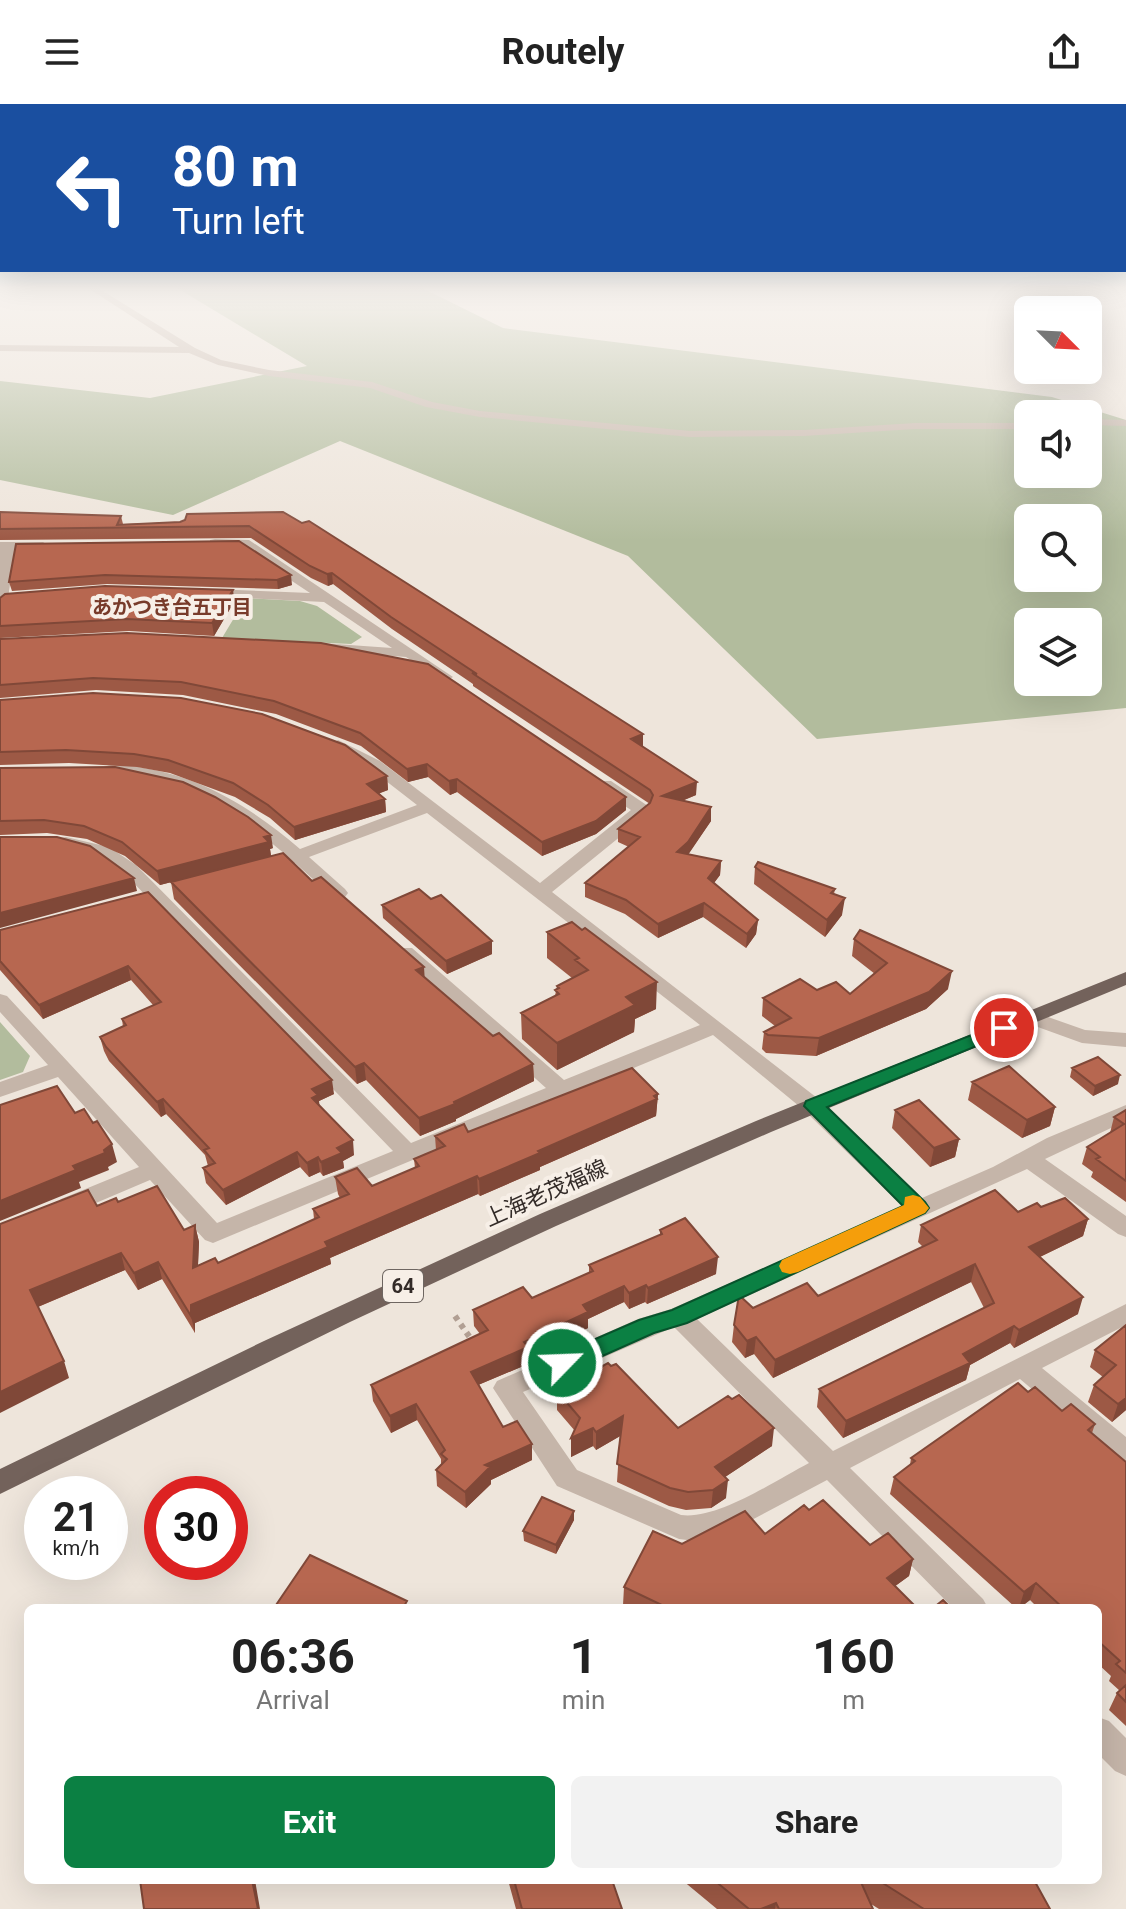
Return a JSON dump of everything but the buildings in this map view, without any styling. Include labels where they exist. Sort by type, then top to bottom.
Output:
[{"type":"main road","name":"上海老茂福線","points":[[0,1482],[276,1345],[551,1218],[813,1106],[1126,978]]},
{"type":"street","points":[[273,372],[363,384],[430,405],[480,414],[632,430],[755,435],[915,426],[1014,426]]},
{"type":"street","points":[[1102,422],[1126,423]]},
{"type":"street","points":[[196,543],[244,543],[456,684]]},
{"type":"street","points":[[5,600],[4,546],[56,546]]},
{"type":"street","points":[[198,593],[327,598]]},
{"type":"street","points":[[309,646],[409,653]]},
{"type":"street","points":[[318,736],[374,764],[715,1026],[813,1106],[918,1208]]},
{"type":"street","points":[[95,768],[144,773],[201,789],[258,821],[357,910]]},
{"type":"street","points":[[540,892],[642,810],[592,776]]},
{"type":"street","points":[[269,864],[297,857],[428,807]]},
{"type":"street","points":[[52,841],[103,851],[130,869],[408,1153]]},
{"type":"street","points":[[393,941],[561,1089]]},
{"type":"street","points":[[0,1000],[213,1234],[715,1026]]},
{"type":"street","points":[[1031,1017],[1082,1036],[1126,1040]]},
{"type":"street","points":[[0,1090],[61,1068]]},
{"type":"street","points":[[1126,1112],[679,1316],[647,1326],[506,1388],[567,1478],[679,1527],[695,1529],[724,1519],[831,1466],[1126,1314]]},
{"type":"street","points":[[1028,1158],[1126,1228]]},
{"type":"street","points":[[42,1216],[154,1169]]},
{"type":"street","points":[[679,1316],[969,1604]]},
{"type":"street","points":[[1022,1366],[1126,1453]]},
{"type":"street","points":[[1102,1736],[1126,1760]]},
{"type":"path","points":[[455,1316],[506,1388]]},
{"type":"green space","points":[[276,372],[855,372],[1052,397],[1062,400],[1014,400],[1014,488],[1102,488],[1102,413],[1126,420],[1126,708],[817,739],[628,556],[340,441],[173,515],[0,480],[0,381],[150,398]]},
{"type":"green space","points":[[246,598],[300,601],[317,606],[362,637],[351,644],[222,638]]},
{"type":"green space","points":[[0,1022],[30,1056],[23,1072],[0,1080]]},
{"type":"slow traffic","points":[[790,1266],[918,1208],[913,1203]]},
{"type":"district","name":"あかつき台五丁目","points":[[172,607]]},
{"type":"route","points":[[562,1363],[647,1326],[679,1316],[918,1208],[813,1106],[1004,1028]]}]
